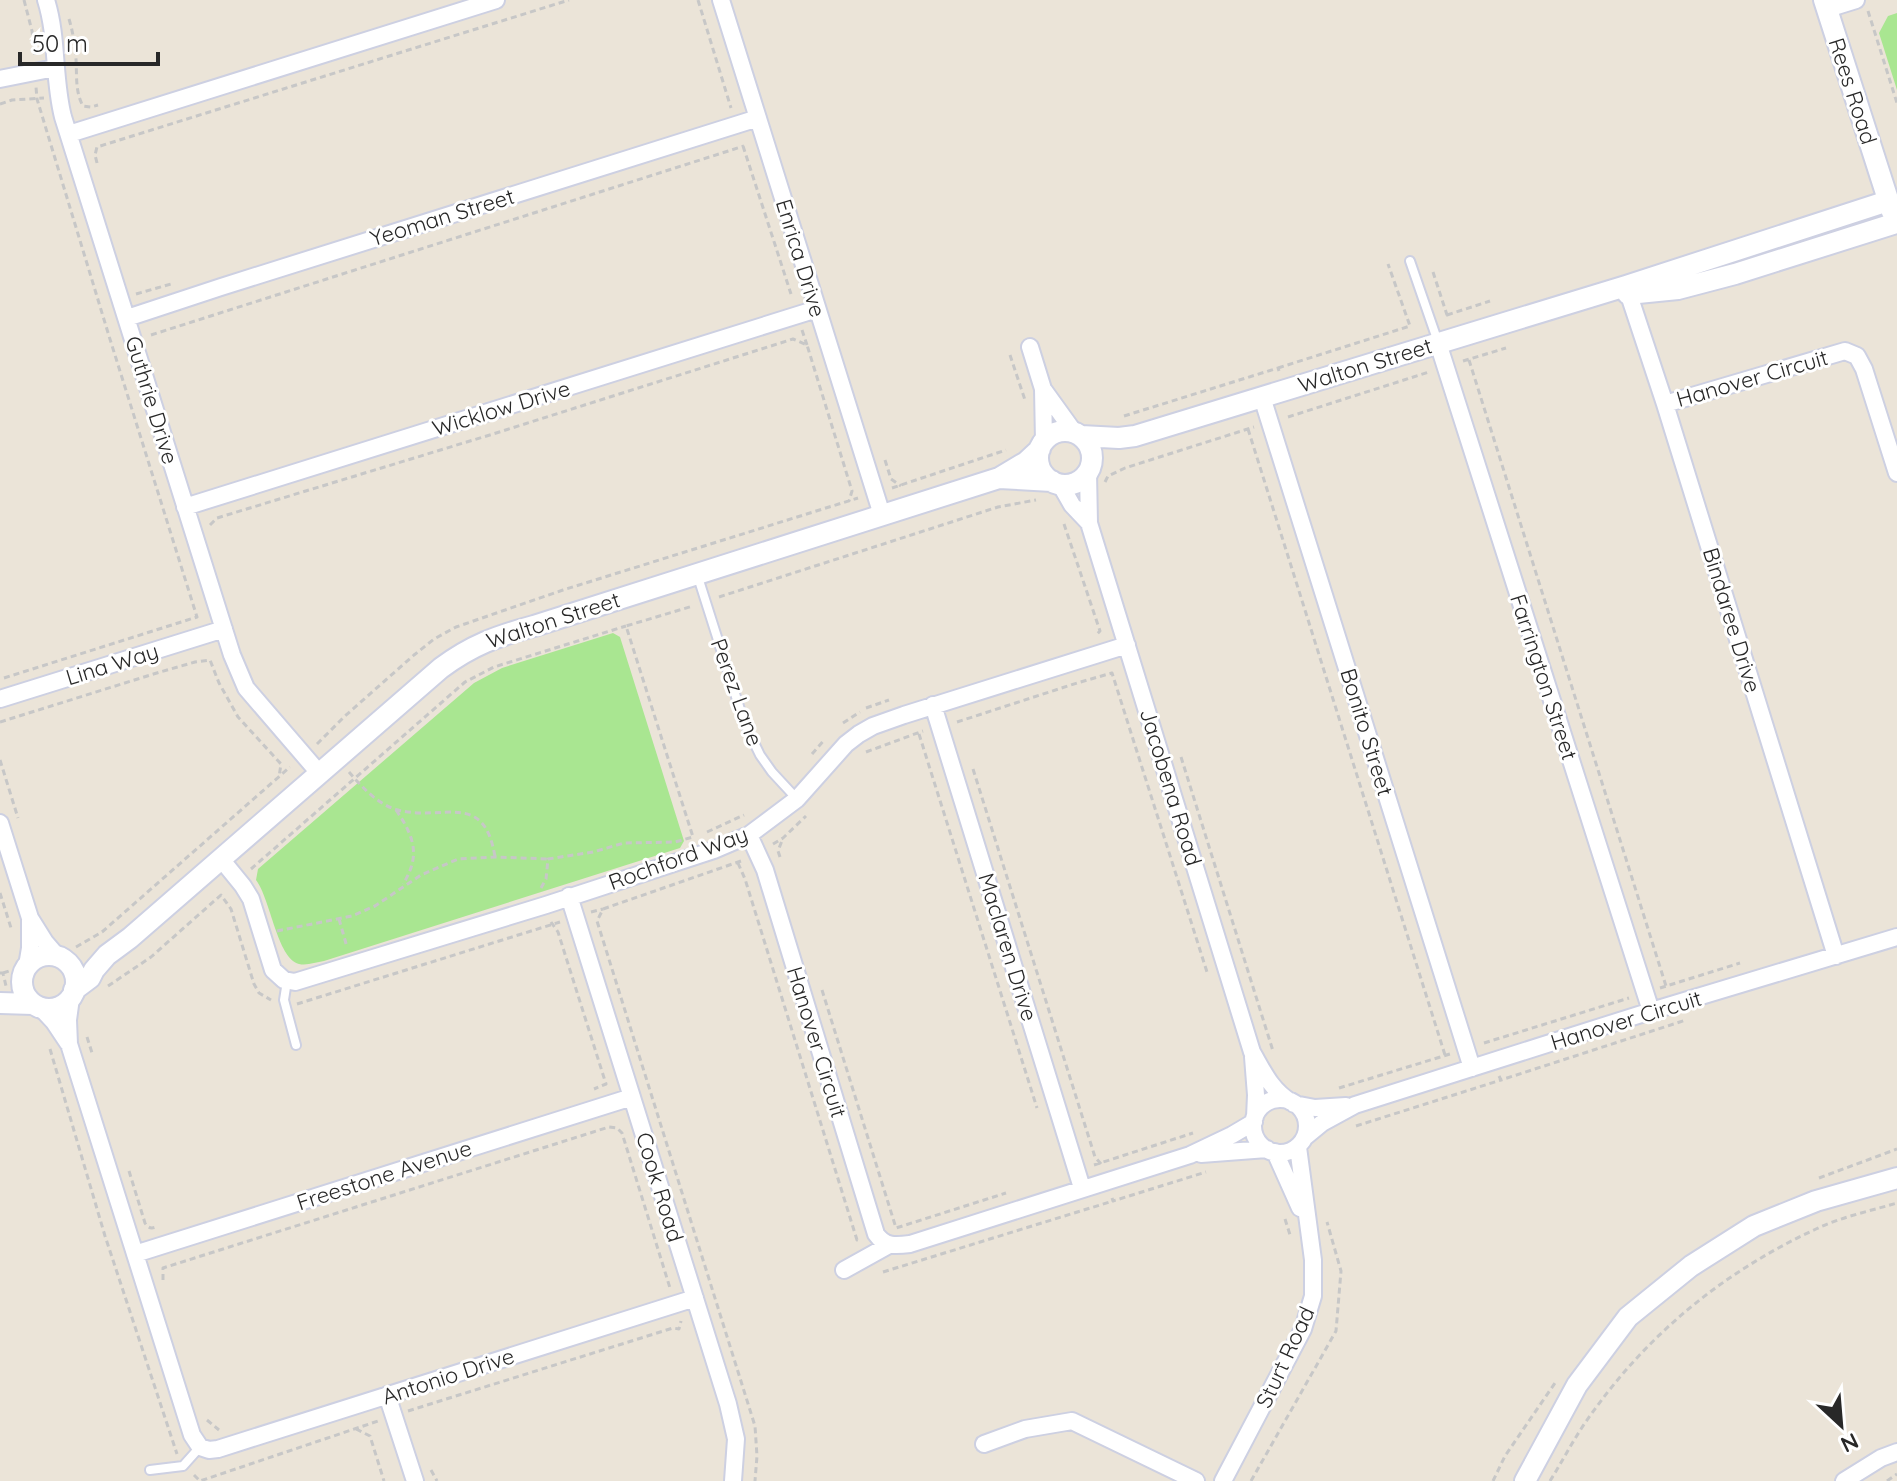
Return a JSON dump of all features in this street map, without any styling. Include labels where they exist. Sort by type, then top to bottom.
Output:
[{"type":"street","name":"Guthrie Drive","points":[[46,0],[53,24],[59,103],[233,657],[246,688],[320,774]]},
{"type":"street","points":[[69,134],[496,0]]},
{"type":"street","name":"Enrica Drive","points":[[721,0],[882,515]]},
{"type":"street","points":[[1826,4],[1856,0]]},
{"type":"street","name":"Rees Road","points":[[1826,4],[1896,225]]},
{"type":"street","points":[[0,79],[55,68]]},
{"type":"street","name":"Yeoman Street","points":[[127,318],[758,118]]},
{"type":"street","name":"Walton Street","points":[[1627,290],[1888,201]]},
{"type":"street","name":"Walton Street","points":[[1078,434],[1119,438],[1135,436],[1596,295],[1627,290],[1678,289],[1896,225]]},
{"type":"street","name":"Bindaree Drive","points":[[1627,290],[1836,956]]},
{"type":"street","name":"Wicklow Drive","points":[[185,507],[817,309]]},
{"type":"street","name":"Farrington Street","points":[[1438,343],[1651,1011]]},
{"type":"street","points":[[1030,347],[1043,389],[1039,456],[1042,470],[1056,483],[1076,482],[1090,468],[1091,449],[1043,389]]},
{"type":"street","name":"Hanover Circuit","points":[[1665,404],[1845,351],[1857,356],[1864,369],[1897,473]]},
{"type":"street","name":"Bonito Street","points":[[1262,397],[1472,1068]]},
{"type":"street","points":[[1042,445],[1057,432],[1078,434]]},
{"type":"street","name":"Walton Street","points":[[1090,468],[1135,436]]},
{"type":"street","name":"Walton Street","points":[[72,994],[90,978],[107,955],[338,760],[441,668],[476,645],[496,636],[999,478],[1026,462],[1042,445]]},
{"type":"street","name":"Jacobena Road","points":[[1090,468],[1089,523],[1252,1052],[1255,1120]]},
{"type":"street","name":"Walton Street","points":[[999,478],[1056,483]]},
{"type":"street","name":"Jacobena Road","points":[[1056,483],[1089,523]]},
{"type":"street","name":"Lina Way","points":[[0,699],[224,629]]},
{"type":"street","name":"Rochford Way","points":[[287,981],[308,979],[714,850],[749,835],[797,799],[846,744],[886,720],[1127,645]]},
{"type":"street","name":"Maclaren Drive","points":[[933,705],[1082,1188]]},
{"type":"street","points":[[0,823],[30,918],[45,942],[74,973],[68,1020],[69,1044],[192,1435],[200,1447]]},
{"type":"street","name":"Hanover Circuit","points":[[749,835],[769,884],[876,1234],[889,1245]]},
{"type":"street","points":[[221,859],[251,899],[273,970],[287,981]]},
{"type":"street","name":"Cook Road","points":[[569,896],[728,1404],[736,1439],[733,1481]]},
{"type":"street","points":[[30,918],[30,948],[23,990],[27,998],[54,1022],[69,1044]]},
{"type":"street","name":"Hanover Circuit","points":[[1355,1105],[1897,937]]},
{"type":"street","points":[[0,992],[40,956],[107,955]]},
{"type":"street","points":[[0,1003],[57,1007],[72,994]]},
{"type":"street","name":"Jacobena Road","points":[[1252,1052],[1271,1085],[1293,1103]]},
{"type":"street","name":"Freestone Avenue","points":[[135,1254],[632,1097]]},
{"type":"street","points":[[844,1270],[889,1245],[910,1244],[1190,1155],[1255,1120],[1265,1104],[1272,1101],[1280,1099],[1315,1108],[1355,1105]]},
{"type":"street","points":[[1293,1103],[1306,1117],[1307,1125],[1301,1142]]},
{"type":"street","points":[[1190,1155],[1291,1151],[1322,1123],[1355,1105]]},
{"type":"street","points":[[1255,1120],[1257,1139],[1271,1151]]},
{"type":"street","name":"Sturt Road","points":[[1223,1481],[1303,1329],[1313,1296],[1313,1260],[1301,1142]]},
{"type":"street","name":"Sturt Road","points":[[1271,1151],[1307,1224]]},
{"type":"street","points":[[1525,1481],[1577,1385],[1628,1317],[1691,1266],[1754,1226],[1816,1201],[1897,1178]]},
{"type":"street","name":"Antonio Drive","points":[[200,1447],[218,1449],[695,1298]]},
{"type":"street","points":[[387,1395],[415,1481]]},
{"type":"street","points":[[984,1444],[1025,1429],[1072,1421],[1196,1481]]},
{"type":"street","points":[[1844,1481],[1881,1458],[1897,1452]]},
{"type":"lane","points":[[1410,261],[1438,343]]},
{"type":"lane","name":"Perez Lane","points":[[697,573],[744,722],[760,755],[797,799]]},
{"type":"lane","points":[[287,981],[284,1000],[296,1045]]},
{"type":"lane","points":[[150,1470],[183,1466],[200,1447]]},
{"type":"path","points":[[0,679],[197,617],[37,99],[34,42],[24,0]]},
{"type":"path","points":[[97,165],[97,147],[569,0]]},
{"type":"path","points":[[698,0],[791,294]]},
{"type":"path","points":[[1865,0],[1897,103]]},
{"type":"path","points":[[68,14],[80,101],[83,106],[91,107],[105,103]]},
{"type":"path","points":[[0,104],[37,99]]},
{"type":"path","points":[[153,342],[151,335],[744,146]]},
{"type":"path","points":[[1278,368],[1410,326],[1388,264]]},
{"type":"path","points":[[137,293],[144,313]]},
{"type":"path","points":[[1447,315],[1490,301]]},
{"type":"path","points":[[203,502],[210,525],[217,518],[793,339],[807,345],[852,491],[849,501]]},
{"type":"path","points":[[1102,490],[1108,476],[1125,468],[1506,348]]},
{"type":"path","points":[[1010,355],[1026,409]]},
{"type":"path","points":[[1469,360],[1666,986]]},
{"type":"path","points":[[1248,429],[1445,1055]]},
{"type":"path","points":[[1062,520],[1100,631],[1083,640]]},
{"type":"path","points":[[107,987],[151,957],[465,682],[494,667],[626,626]]},
{"type":"path","points":[[0,721],[172,668],[210,660],[238,717],[281,764],[279,777]]},
{"type":"path","points":[[859,756],[919,732],[1112,673],[1209,976]]},
{"type":"path","points":[[840,725],[870,706],[897,698]]},
{"type":"path","points":[[960,731],[961,720]]},
{"type":"path","points":[[807,760],[831,732]]},
{"type":"path","points":[[919,732],[1038,1109]]},
{"type":"path","points":[[1177,746],[1275,1056]]},
{"type":"path","points":[[338,760],[372,796],[396,810],[407,825],[414,851],[410,874],[402,887]]},
{"type":"path","points":[[970,760],[1095,1157],[1101,1163],[1113,1201]]},
{"type":"path","points":[[396,810],[432,814],[456,811],[472,815],[489,833],[495,857]]},
{"type":"path","points":[[707,832],[752,810]]},
{"type":"path","points":[[221,895],[231,909],[259,993],[286,1006],[358,987],[720,870],[783,838],[810,812]]},
{"type":"path","points":[[783,838],[778,851],[783,866]]},
{"type":"path","points":[[241,942],[262,934],[352,916],[375,906],[421,875],[458,859],[548,859]]},
{"type":"path","points":[[0,893],[15,942]]},
{"type":"path","points":[[603,909],[597,921],[755,1426],[755,1481]]},
{"type":"path","points":[[552,925],[558,932],[606,1084],[586,1093]]},
{"type":"path","points":[[1335,1089],[1740,963]]},
{"type":"path","points":[[820,984],[896,1228],[1007,1193]]},
{"type":"path","points":[[86,1034],[94,1060]]},
{"type":"path","points":[[48,1044],[105,1236],[177,1453],[183,1466],[200,1481],[673,1328],[686,1334]]},
{"type":"path","points":[[162,1279],[163,1268],[609,1127],[617,1128],[622,1133],[682,1323],[679,1329]]},
{"type":"path","points":[[1077,1171],[1198,1131]]},
{"type":"path","points":[[127,1164],[148,1227],[152,1229],[167,1224]]},
{"type":"path","points":[[883,1272],[1209,1171]]},
{"type":"path","points":[[1550,1481],[1584,1424],[1624,1372],[1669,1324],[1744,1267],[1818,1228],[1897,1203]]},
{"type":"path","points":[[1283,1209],[1292,1240]]},
{"type":"path","points":[[660,1290],[669,1285]]},
{"type":"path","points":[[203,1408],[208,1422],[220,1431]]},
{"type":"path","points":[[356,1429],[370,1436],[384,1481]]},
{"type":"path","points":[[1887,1481],[1897,1474]]},
{"type":"green space","points":[[1897,13],[1897,90],[1879,33],[1888,16]]},
{"type":"green space","points":[[613,633],[620,637],[684,841],[680,848],[324,961],[299,964],[291,959],[256,880],[258,869],[474,683],[502,668]]}]
